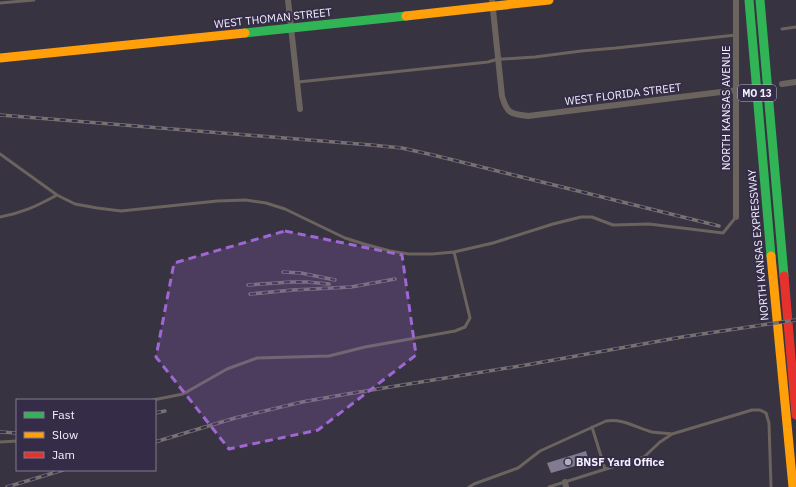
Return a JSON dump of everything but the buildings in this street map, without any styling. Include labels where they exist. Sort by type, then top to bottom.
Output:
[{"type":"main road","name":"WEST THOMAN STREET","points":[[0,58],[292,28],[492,3],[549,0]]},
{"type":"main road","name":"NORTH KANSAS EXPRESSWAY","points":[[749,0],[793,487]]},
{"type":"main road","name":"NORTH KANSAS EXPRESSWAY","points":[[760,0],[796,415]]},
{"type":"street","points":[[288,0],[300,109]]},
{"type":"street","name":"NORTH KANSAS AVENUE","points":[[736,0],[736,217]]},
{"type":"street","points":[[492,3],[498,59]]},
{"type":"street","name":"WEST FLORIDA STREET","points":[[498,59],[502,96],[505,106],[511,113],[528,116],[737,90]]},
{"type":"street","points":[[782,84],[796,82]]},
{"type":"lane","points":[[0,3],[34,0]]},
{"type":"lane","points":[[782,29],[796,27]]},
{"type":"lane","points":[[298,82],[488,62],[498,59],[535,57],[736,35]]},
{"type":"lane","points":[[0,154],[57,195],[75,204],[121,212],[217,201],[245,200],[285,209],[345,238],[390,251],[409,254],[454,252],[493,243],[580,217],[592,217],[613,225],[649,224],[723,233],[736,217]]},
{"type":"lane","points":[[0,217],[14,214],[40,204],[57,195]]},
{"type":"lane","points":[[156,399],[183,394],[227,369],[257,358],[329,356],[365,347],[455,331],[464,327],[470,318],[454,252]]},
{"type":"lane","points":[[549,487],[565,484],[605,469],[644,457],[660,442],[672,434],[752,410],[760,410],[766,413],[769,423],[771,487]]},
{"type":"lane","points":[[469,487],[518,468],[540,451],[606,421],[613,420],[654,432],[672,434]]},
{"type":"lane","points":[[592,427],[605,469]]},
{"type":"lane","points":[[0,442],[16,441]]},
{"type":"highlighted area","points":[[285,231],[402,255],[416,355],[318,430],[229,449],[156,357],[174,263]]},
{"type":"railway","points":[[0,115],[402,148],[719,226]]},
{"type":"railway","points":[[283,272],[301,273],[335,280]]},
{"type":"railway","points":[[250,294],[351,287],[395,279]]},
{"type":"railway","points":[[248,285],[291,282],[329,284]]},
{"type":"railway","points":[[156,442],[235,418],[302,402],[526,365],[682,337],[796,320]]},
{"type":"railway","points":[[156,413],[165,411]]},
{"type":"railway","points":[[0,432],[16,433]]},
{"type":"railway","points":[[7,487],[60,471]]},
{"type":"traffic: fast","points":[[749,0],[771,256]]},
{"type":"traffic: fast","points":[[760,0],[784,276]]},
{"type":"traffic: fast","points":[[245,33],[406,16]]},
{"type":"traffic: slow","points":[[406,16],[549,0]]},
{"type":"traffic: slow","points":[[0,58],[245,33]]},
{"type":"traffic: slow","points":[[771,256],[793,487]]},
{"type":"traffic: jam","points":[[784,276],[796,415]]},
{"type":"place","name":"BNSF Yard Office","points":[[568,462]]}]
